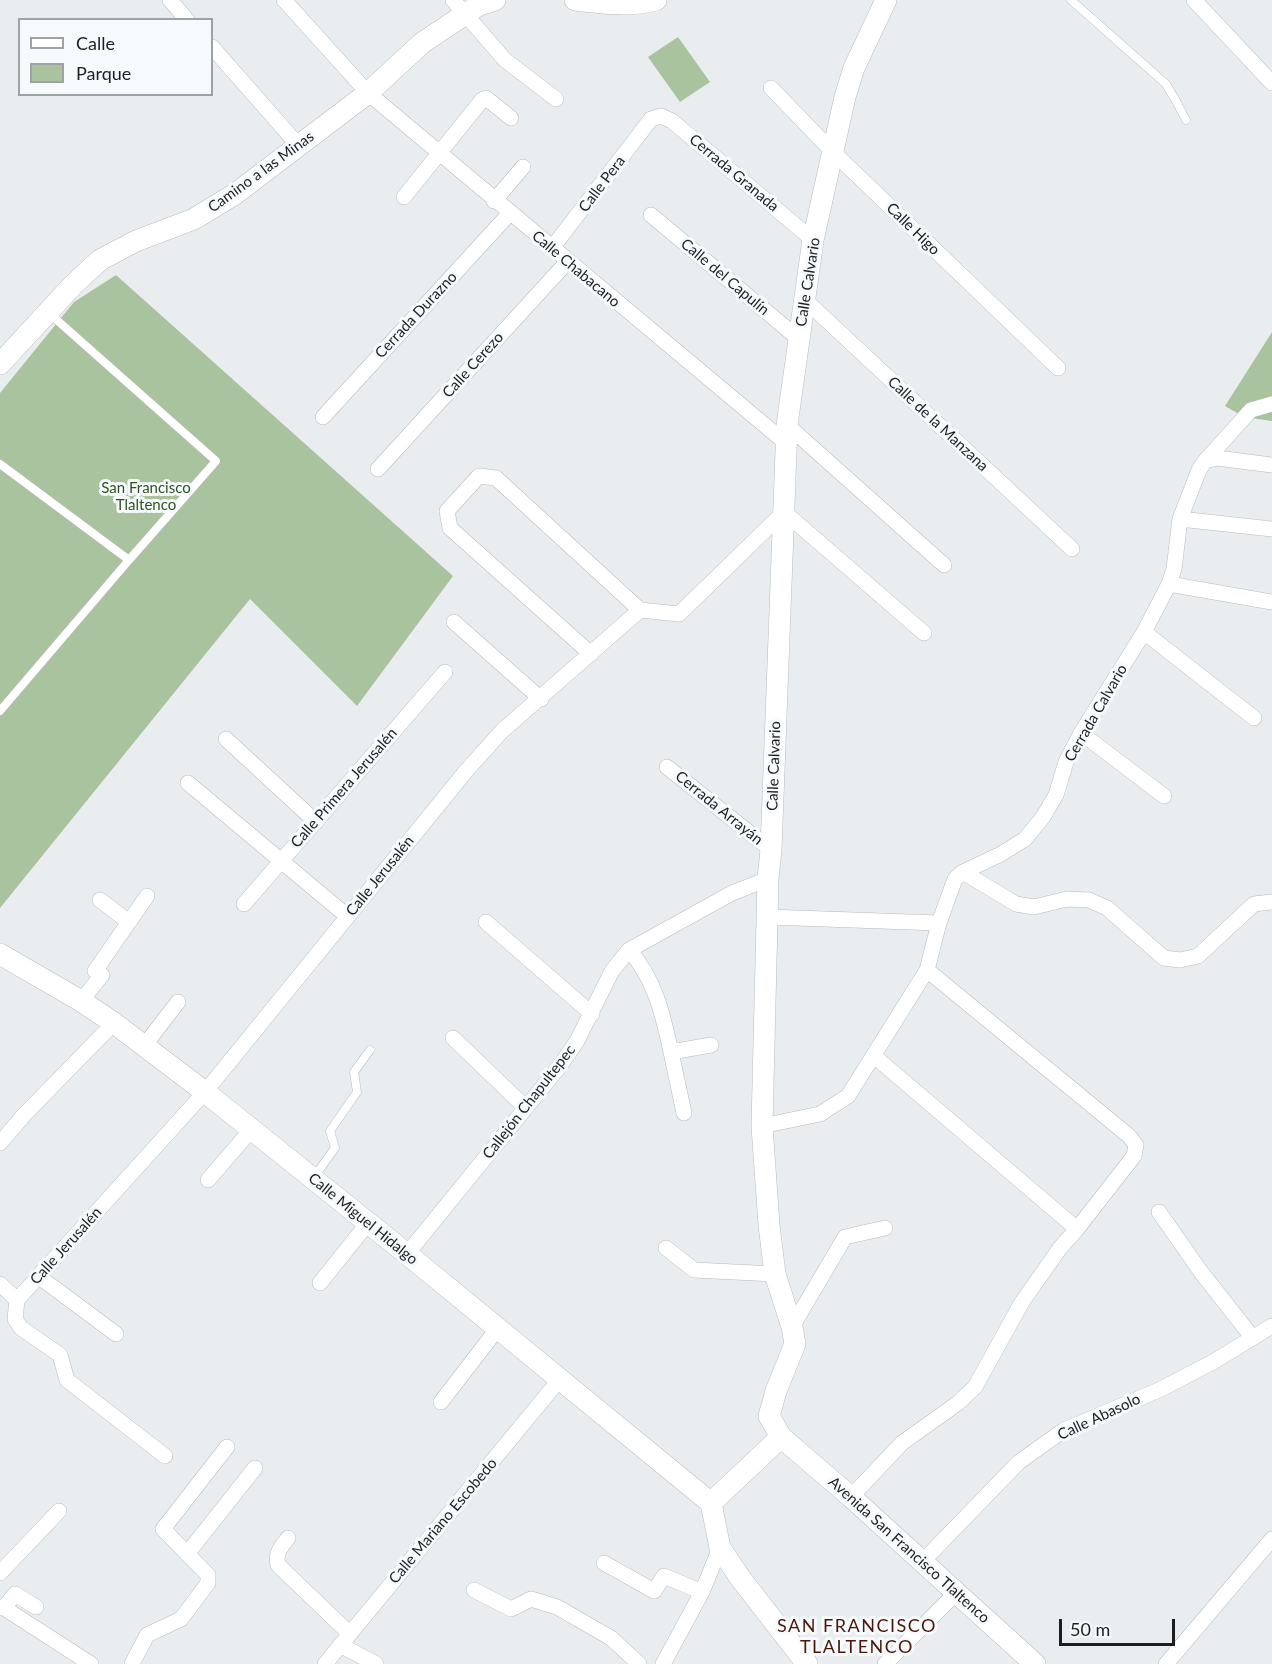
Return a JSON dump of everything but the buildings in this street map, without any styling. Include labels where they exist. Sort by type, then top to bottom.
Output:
[{"type":"street","points":[[170,0],[186,18]]},
{"type":"street","name":"Calle Chabacano","points":[[284,0],[368,93],[440,155],[568,261],[786,434],[944,566]]},
{"type":"street","name":"Camino a las Minas","points":[[0,364],[100,260],[136,241],[194,219],[236,194],[368,93],[459,7],[479,5],[495,0]]},
{"type":"street","points":[[575,0],[612,2],[656,0]]},
{"type":"street","name":"Calle Calvario","points":[[781,1437],[769,1416],[776,1390],[795,1344],[775,1274],[762,1126],[768,879],[771,850],[786,434],[813,240],[845,97],[855,68],[886,0]]},
{"type":"street","points":[[1194,0],[1272,82]]},
{"type":"street","points":[[459,7],[505,60],[556,99]]},
{"type":"street","points":[[213,48],[299,146]]},
{"type":"street","name":"Calle Higo","points":[[771,88],[833,152],[1058,368]]},
{"type":"street","points":[[404,197],[440,155],[456,129],[482,100],[486,98],[491,100],[510,118]]},
{"type":"street","name":"Cerrada Granada","points":[[651,119],[661,116],[672,121],[813,240]]},
{"type":"street","name":"Calle Pera","points":[[552,248],[651,119]]},
{"type":"street","points":[[494,201],[523,167]]},
{"type":"street","name":"Cerrada Durazno","points":[[323,417],[510,213]]},
{"type":"street","name":"Calle del Capulín","points":[[651,215],[799,339]]},
{"type":"street","name":"Calle Cerezo","points":[[378,469],[568,261]]},
{"type":"street","name":"Calle de la Manzana","points":[[804,299],[1071,549]]},
{"type":"street","name":"Cerrada Calvario","points":[[963,872],[1001,854],[1025,839],[1043,817],[1056,795],[1066,762],[1081,733],[1144,632],[1169,584],[1174,569],[1180,519],[1198,470],[1251,410],[1272,404]]},
{"type":"street","points":[[1205,461],[1216,458],[1272,465]]},
{"type":"street","points":[[591,654],[450,528],[447,511],[479,476],[496,478],[640,610],[679,614],[784,512],[924,633]]},
{"type":"street","points":[[1180,519],[1272,529]]},
{"type":"street","points":[[1169,584],[1272,602]]},
{"type":"street","name":"Calle Jerusalén","points":[[17,1300],[205,1092],[347,916],[502,731],[640,610]]},
{"type":"street","points":[[454,622],[541,699]]},
{"type":"street","points":[[1144,632],[1254,718]]},
{"type":"street","name":"Calle Primera Jerusalén","points":[[244,904],[445,672]]},
{"type":"street","points":[[1081,733],[1164,796]]},
{"type":"street","points":[[226,739],[316,822]]},
{"type":"street","name":"Cerrada Arrayán","points":[[667,767],[771,850]]},
{"type":"street","points":[[188,783],[347,916]]},
{"type":"street","points":[[762,1126],[820,1114],[848,1096],[927,970],[939,923],[955,879],[963,872],[1016,904],[1034,907],[1067,899],[1089,900],[1107,908],[1164,958],[1180,960],[1198,956],[1254,904],[1272,902]]},
{"type":"street","name":"Callejón Chapultepec","points":[[407,1254],[559,1068],[592,1014],[612,971],[629,950],[732,893],[768,879]]},
{"type":"street","points":[[81,1001],[102,975],[94,971],[147,896]]},
{"type":"street","points":[[100,900],[129,922]]},
{"type":"street","points":[[767,917],[939,923]]},
{"type":"street","points":[[486,922],[592,1014]]},
{"type":"street","points":[[629,950],[642,964],[661,1006],[684,1113]]},
{"type":"street","name":"Calle Miguel Hidalgo","points":[[0,954],[114,1023],[205,1092],[560,1378],[711,1503]]},
{"type":"street","points":[[851,1497],[902,1443],[958,1403],[975,1387],[1022,1302],[1060,1248],[1077,1230],[1134,1156],[1136,1145],[1129,1136],[927,970]]},
{"type":"street","points":[[144,1046],[178,1002]]},
{"type":"street","points":[[0,1143],[24,1115],[114,1023]]},
{"type":"street","points":[[453,1038],[526,1108]]},
{"type":"street","points":[[671,1052],[711,1045]]},
{"type":"street","points":[[874,1056],[1077,1230]]},
{"type":"street","points":[[208,1180],[251,1130]]},
{"type":"street","points":[[1159,1212],[1201,1272],[1252,1337]]},
{"type":"street","points":[[320,1283],[368,1223]]},
{"type":"street","points":[[792,1327],[845,1237],[885,1227]]},
{"type":"street","points":[[666,1248],[694,1270],[775,1274]]},
{"type":"street","points":[[38,1276],[116,1334]]},
{"type":"street","points":[[0,1284],[17,1300],[15,1319],[21,1328],[60,1355],[67,1380],[165,1456]]},
{"type":"street","name":"Calle Abasolo","points":[[922,1562],[1019,1462],[1065,1430],[1159,1390],[1213,1362],[1272,1326]]},
{"type":"street","points":[[441,1402],[498,1328]]},
{"type":"street","name":"Calle Mariano Escobedo","points":[[325,1664],[560,1378]]},
{"type":"street","points":[[781,1437],[711,1503],[720,1548],[802,1662]]},
{"type":"street","name":"Avenida San Francisco Tlaltenco","points":[[781,1437],[851,1497],[1035,1664]]},
{"type":"street","points":[[132,1664],[147,1635],[181,1619],[208,1583],[208,1575],[163,1529],[227,1448]]},
{"type":"street","points":[[188,1554],[255,1468]]},
{"type":"street","points":[[0,1573],[59,1511]]},
{"type":"street","points":[[288,1538],[278,1551],[276,1557],[278,1565],[345,1640],[376,1664]]},
{"type":"street","points":[[1166,1664],[1272,1539]]},
{"type":"street","points":[[663,1664],[702,1592],[720,1548]]},
{"type":"street","points":[[604,1563],[654,1591],[664,1576],[702,1592]]},
{"type":"street","points":[[474,1590],[511,1609],[531,1599],[557,1607],[610,1638],[639,1664]]},
{"type":"street","points":[[885,1664],[956,1593]]},
{"type":"street","points":[[36,1607],[15,1594],[2,1608],[91,1664]]},
{"type":"lane","points":[[1071,0],[1166,84],[1186,120]]},
{"type":"lane","points":[[0,711],[216,461],[48,312]]},
{"type":"lane","points":[[0,464],[129,560]]},
{"type":"lane","points":[[313,1179],[336,1148],[330,1131],[357,1092],[354,1072],[370,1050]]},
{"type":"green space","points":[[678,37],[710,82],[680,102],[648,57]]},
{"type":"green space","name":"San Francisco Tlaltenco","points":[[116,275],[453,576],[357,706],[250,599],[0,908],[0,393],[74,302]]},
{"type":"green space","points":[[1272,332],[1272,421],[1244,417],[1225,406]]},
{"type":"district","name":"SAN FRANCISCO TLALTENCO","points":[[857,1636]]}]
